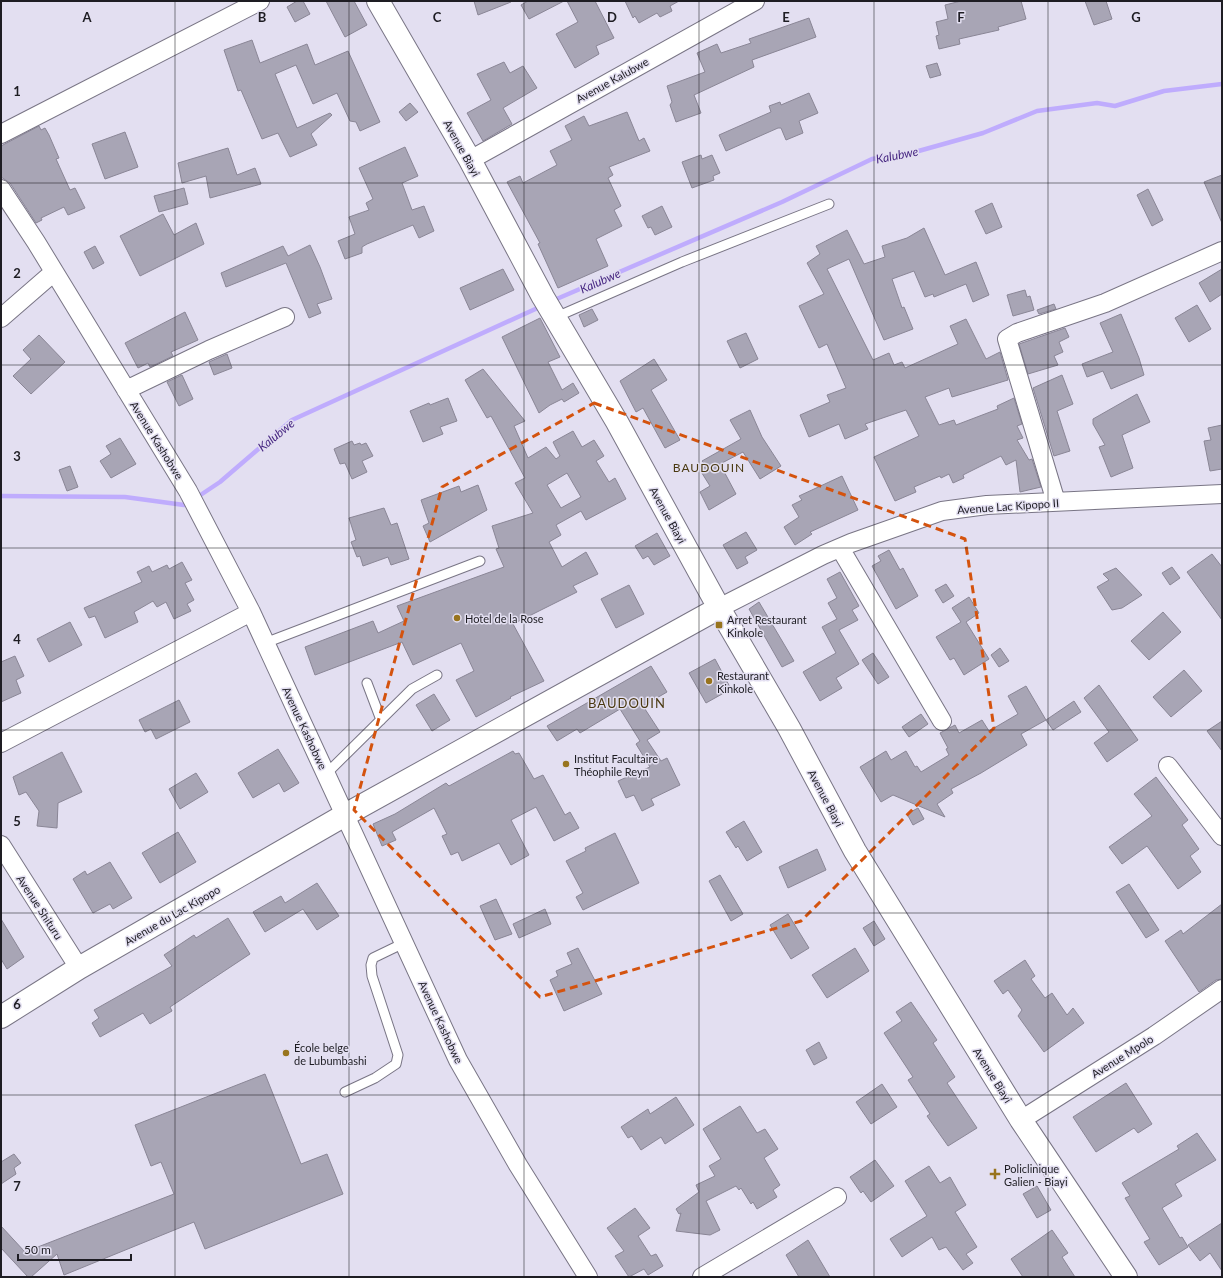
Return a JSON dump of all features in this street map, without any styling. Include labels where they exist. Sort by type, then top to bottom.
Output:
[{"type":"street","points":[[1,134],[260,1]]},
{"type":"street","name":"Avenue Biayi","points":[[378,1],[470,160],[549,306],[618,422],[720,608],[789,728],[854,851],[1021,1120],[1126,1277]]},
{"type":"street","name":"Avenue Kalubwe","points":[[470,160],[755,1]]},
{"type":"street","name":"Avenue Kashobwe","points":[[1,189],[54,272],[191,497],[251,612],[458,1060],[481,1103],[518,1165],[588,1277]]},
{"type":"street","points":[[1056,502],[1007,339],[1017,333],[1105,303],[1222,251]]},
{"type":"street","points":[[1,318],[54,272]]},
{"type":"street","points":[[126,390],[209,350],[285,317]]},
{"type":"street","name":"Avenue Lac Kipopo II","points":[[720,608],[840,548],[942,511],[987,505],[1222,494]]},
{"type":"street","points":[[840,548],[942,721]]},
{"type":"street","name":"Avenue du Lac Kipopo","points":[[1,1017],[79,968],[345,815],[720,608]]},
{"type":"street","points":[[1,743],[251,612]]},
{"type":"street","points":[[1168,766],[1222,836]]},
{"type":"street","name":"Avenue Shituru","points":[[1,846],[79,968]]},
{"type":"street","name":"Avenue Mpolo","points":[[1021,1120],[1154,1036],[1222,990]]},
{"type":"street","points":[[702,1277],[837,1197]]},
{"type":"lane","points":[[549,306],[592,300],[682,262],[829,204]]},
{"type":"lane","points":[[265,643],[480,561]]},
{"type":"lane","points":[[326,774],[412,689],[437,675]]},
{"type":"lane","points":[[367,683],[381,720]]},
{"type":"lane","points":[[345,1092],[375,1078],[396,1064],[398,1055],[372,976],[371,965],[373,958],[404,943]]},
{"type":"highlighted area","points":[[594,403],[965,539],[994,728],[801,921],[540,997],[354,810],[442,487]]},
{"type":"building","points":[[297,1],[303,1],[310,14],[295,22],[287,7]]},
{"type":"building","points":[[326,1],[354,1],[367,25],[345,37]]},
{"type":"building","points":[[474,1],[511,1],[511,2],[478,15]]},
{"type":"building","points":[[528,1],[564,1],[529,19],[521,5]]},
{"type":"building","points":[[567,1],[595,1],[614,38],[596,46],[599,54],[575,68],[556,34],[578,22]]},
{"type":"building","points":[[625,1],[679,1],[670,6],[672,11],[660,17],[657,13],[639,23],[635,16],[633,18]]},
{"type":"building","points":[[961,1],[1021,1],[1026,19],[998,27],[999,30],[959,39],[960,44],[939,49],[936,36],[939,35],[936,22],[948,19],[945,5]]},
{"type":"building","points":[[1085,1],[1106,1],[1112,19],[1094,25]]},
{"type":"building","points":[[809,18],[816,37],[752,60],[754,67],[694,95],[701,113],[676,122],[670,105],[672,102],[667,86],[705,72],[697,53],[717,44],[721,53],[751,43],[749,39]]},
{"type":"building","points":[[252,40],[260,63],[307,44],[315,65],[348,51],[380,122],[360,131],[356,122],[350,121],[337,93],[313,104],[296,65],[275,74],[297,128],[330,113],[332,115],[311,134],[317,145],[290,157],[278,133],[262,139],[241,90],[238,91],[224,50]]},
{"type":"building","points":[[504,62],[510,73],[523,66],[537,88],[503,108],[512,124],[483,141],[467,113],[491,100],[477,74]]},
{"type":"building","points":[[937,63],[941,75],[930,78],[926,66]]},
{"type":"building","points":[[809,93],[818,113],[799,121],[803,133],[786,140],[781,128],[778,128],[726,151],[719,135],[771,112],[769,106],[780,102],[781,105]]},
{"type":"building","points":[[410,103],[418,112],[406,121],[399,112]]},
{"type":"building","points":[[627,112],[639,141],[644,138],[650,151],[609,167],[613,175],[608,178],[621,206],[614,210],[622,226],[596,239],[608,266],[558,288],[538,244],[540,243],[507,182],[520,176],[523,183],[557,165],[550,151],[572,140],[565,126],[584,116],[589,126]]},
{"type":"building","points":[[39,126],[41,130],[45,128],[49,135],[59,158],[56,159],[70,190],[75,188],[85,208],[68,215],[64,207],[41,218],[42,220],[36,223],[10,183],[1,177],[1,146]]},
{"type":"building","points":[[125,132],[138,167],[105,179],[92,144]]},
{"type":"building","points":[[405,147],[418,176],[402,183],[412,210],[424,206],[434,231],[419,238],[413,225],[367,244],[362,247],[362,253],[345,259],[338,241],[355,234],[349,217],[369,210],[366,203],[373,199],[359,168]]},
{"type":"building","points":[[228,148],[237,175],[255,168],[261,184],[210,198],[206,176],[182,183],[178,163]]},
{"type":"building","points":[[701,155],[702,159],[712,155],[720,173],[713,176],[714,180],[692,188],[682,162]]},
{"type":"building","points":[[1222,175],[1222,223],[1204,182]]},
{"type":"building","points":[[184,188],[188,204],[159,212],[154,196]]},
{"type":"building","points":[[1148,189],[1163,220],[1152,226],[1137,195]]},
{"type":"building","points":[[992,203],[1002,227],[986,234],[975,211]]},
{"type":"building","points":[[662,206],[672,227],[655,235],[651,227],[648,228],[642,216]]},
{"type":"building","points":[[163,214],[174,235],[196,223],[204,244],[140,276],[120,236]]},
{"type":"building","points":[[924,228],[945,275],[976,262],[989,295],[973,302],[966,284],[934,297],[933,294],[925,297],[914,271],[892,279],[902,308],[904,307],[913,329],[884,340],[849,259],[827,269],[873,360],[889,353],[894,365],[902,362],[905,368],[958,344],[950,326],[966,319],[986,359],[1000,352],[1008,380],[952,397],[949,388],[925,397],[939,425],[954,420],[956,425],[998,409],[997,406],[1014,398],[1022,424],[1017,426],[1023,438],[1017,440],[1029,460],[1032,459],[1041,487],[1020,492],[1016,460],[1006,465],[1001,456],[963,475],[964,478],[953,483],[949,474],[941,478],[940,476],[914,487],[916,492],[895,501],[874,457],[919,436],[906,410],[865,424],[868,429],[845,439],[839,424],[809,437],[800,415],[830,402],[827,395],[846,388],[827,344],[819,348],[799,306],[824,294],[807,263],[820,254],[816,246],[847,230],[864,264],[885,257],[882,246],[907,238]]},
{"type":"building","points":[[310,245],[332,299],[317,304],[321,313],[309,318],[286,263],[226,287],[221,273],[283,246],[288,256]]},
{"type":"building","points":[[95,246],[104,263],[93,269],[84,252]]},
{"type":"building","points":[[503,269],[514,290],[470,310],[460,288]]},
{"type":"building","points":[[1222,269],[1222,294],[1210,302],[1199,283]]},
{"type":"building","points":[[1025,290],[1027,297],[1030,296],[1034,310],[1013,316],[1007,295]]},
{"type":"building","points":[[1054,304],[1056,309],[1039,314],[1037,310]]},
{"type":"building","points":[[1197,305],[1211,329],[1189,342],[1175,318]]},
{"type":"building","points":[[592,309],[598,320],[584,327],[579,315]]},
{"type":"building","points":[[185,312],[198,340],[171,352],[173,356],[150,367],[148,363],[138,368],[125,343]]},
{"type":"building","points":[[1121,314],[1139,358],[1144,375],[1111,389],[1103,371],[1087,377],[1082,364],[1113,352],[1100,323]]},
{"type":"building","points":[[540,318],[560,357],[548,362],[562,390],[573,383],[579,393],[564,402],[562,399],[550,405],[539,413],[502,337]]},
{"type":"building","points":[[1065,328],[1069,337],[1059,342],[1063,352],[1054,356],[1058,365],[1028,374],[1019,344]]},
{"type":"building","points":[[746,333],[758,359],[740,368],[727,341]]},
{"type":"building","points":[[39,335],[65,362],[31,394],[13,376],[31,359],[23,350]]},
{"type":"building","points":[[227,354],[232,368],[214,375],[209,362]]},
{"type":"building","points":[[654,359],[667,380],[651,390],[680,440],[665,448],[643,408],[636,412],[620,381]]},
{"type":"building","points":[[483,369],[525,421],[514,426],[528,458],[546,447],[556,459],[560,456],[553,442],[573,431],[582,447],[594,440],[604,456],[596,461],[609,482],[615,478],[626,499],[586,520],[581,511],[556,525],[561,535],[549,542],[562,567],[586,552],[598,574],[573,586],[577,592],[513,624],[544,681],[510,697],[511,698],[476,717],[456,680],[474,671],[461,643],[413,665],[402,642],[315,675],[305,647],[373,621],[378,633],[404,621],[397,606],[504,567],[496,549],[499,548],[492,526],[533,513],[515,483],[525,478],[491,416],[487,418],[465,380]],"holes":[[[567,473],[581,497],[561,508],[547,485]]]},
{"type":"building","points":[[182,375],[193,399],[179,406],[167,382]]},
{"type":"building","points":[[1062,375],[1073,404],[1057,411],[1070,451],[1054,456],[1033,388]]},
{"type":"building","points":[[1137,394],[1150,422],[1122,435],[1133,468],[1111,477],[1099,447],[1105,445],[1093,424],[1093,419]]},
{"type":"building","points":[[448,398],[457,421],[440,427],[443,434],[423,442],[410,411],[429,403],[430,405]]},
{"type":"building","points":[[750,410],[762,437],[781,466],[760,479],[743,452],[720,464],[736,494],[709,510],[700,492],[710,486],[700,470],[706,466],[702,461],[741,439],[730,420]]},
{"type":"building","points":[[1222,425],[1222,469],[1210,471],[1204,441],[1211,440],[1208,428]]},
{"type":"building","points":[[120,438],[136,464],[111,478],[100,461],[111,454],[106,446]]},
{"type":"building","points":[[352,441],[354,445],[366,443],[373,456],[362,461],[367,472],[352,479],[345,463],[340,464],[334,449]]},
{"type":"building","points":[[70,466],[78,487],[67,491],[59,470]]},
{"type":"building","points":[[842,476],[858,510],[810,532],[812,534],[795,545],[784,527],[799,517],[792,505],[802,500],[799,496]]},
{"type":"building","points":[[478,485],[487,510],[430,542],[423,526],[429,523],[421,500],[459,486],[461,492]]},
{"type":"building","points":[[384,508],[391,525],[397,523],[409,559],[391,565],[388,557],[363,566],[360,556],[357,557],[351,542],[356,540],[349,518]]},
{"type":"building","points":[[746,532],[757,550],[745,557],[748,563],[737,569],[723,545]]},
{"type":"building","points":[[657,533],[670,556],[654,565],[648,556],[643,559],[635,546]]},
{"type":"building","points":[[889,550],[900,570],[903,568],[918,596],[896,609],[872,566],[881,561],[878,556]]},
{"type":"building","points":[[1212,554],[1222,567],[1222,620],[1187,572]]},
{"type":"building","points":[[182,562],[192,580],[185,583],[194,600],[187,604],[191,611],[174,619],[166,602],[157,607],[153,601],[134,612],[138,622],[105,638],[95,616],[89,618],[84,608],[142,582],[137,572],[149,566],[152,572],[167,565],[169,569]]},
{"type":"building","points":[[1172,567],[1180,578],[1170,585],[1162,573]]},
{"type":"building","points":[[1116,568],[1142,595],[1122,608],[1112,610],[1097,587],[1109,580],[1103,574]]},
{"type":"building","points":[[840,572],[859,606],[852,610],[858,620],[839,630],[859,664],[836,678],[842,688],[820,701],[803,672],[836,653],[822,627],[837,619],[828,603],[837,598],[827,579]]},
{"type":"building","points":[[946,584],[954,596],[943,603],[935,590]]},
{"type":"building","points":[[629,585],[644,614],[616,628],[601,599]]},
{"type":"building","points":[[969,597],[979,613],[966,622],[989,659],[964,675],[954,658],[950,660],[936,637],[961,622],[952,608]]},
{"type":"building","points":[[759,602],[794,661],[782,667],[749,609]]},
{"type":"building","points":[[1163,612],[1181,632],[1149,660],[1131,641]]},
{"type":"building","points":[[70,622],[82,645],[49,662],[37,639]]},
{"type":"building","points":[[1000,648],[1009,661],[999,667],[991,655]]},
{"type":"building","points":[[873,653],[889,677],[878,684],[862,660]]},
{"type":"building","points":[[15,656],[24,676],[16,680],[21,693],[1,702],[1,662]]},
{"type":"building","points":[[715,659],[731,689],[706,703],[689,673]]},
{"type":"building","points":[[651,666],[667,692],[643,706],[660,732],[647,740],[661,761],[667,758],[680,785],[651,799],[654,805],[642,811],[634,795],[626,798],[618,781],[650,767],[636,744],[640,741],[620,709],[580,733],[577,729],[557,741],[547,726]]},
{"type":"building","points":[[1184,670],[1202,691],[1171,717],[1153,697]]},
{"type":"building","points":[[1099,685],[1138,740],[1107,762],[1094,743],[1109,732],[1084,698]]},
{"type":"building","points":[[1026,686],[1046,720],[1021,734],[1027,745],[951,789],[953,793],[937,804],[945,817],[893,795],[881,802],[860,767],[886,751],[891,760],[906,751],[915,767],[917,766],[921,772],[949,755],[946,749],[948,748],[940,733],[955,725],[959,733],[982,720],[989,731],[1018,714],[1008,696]]},
{"type":"building","points":[[434,694],[450,720],[432,731],[416,705]]},
{"type":"building","points":[[179,700],[190,722],[156,739],[151,729],[145,732],[139,720]]},
{"type":"building","points":[[1074,701],[1081,712],[1053,730],[1046,720]]},
{"type":"building","points":[[921,714],[928,724],[909,737],[902,727]]},
{"type":"building","points":[[1222,721],[1222,751],[1207,731]]},
{"type":"building","points":[[278,749],[299,783],[284,792],[279,783],[253,798],[238,773]]},
{"type":"building","points":[[513,751],[515,754],[519,753],[534,779],[543,775],[565,815],[570,812],[579,828],[554,841],[536,807],[511,820],[529,855],[511,865],[499,843],[462,861],[458,852],[451,855],[442,836],[447,834],[434,808],[392,832],[396,840],[382,846],[373,824],[395,814],[446,783],[449,786]]},
{"type":"building","points":[[62,752],[82,792],[58,803],[57,828],[37,826],[39,811],[26,792],[19,795],[13,777]]},
{"type":"building","points":[[196,773],[208,792],[180,809],[169,789]]},
{"type":"building","points":[[1156,777],[1188,820],[1182,825],[1199,849],[1190,856],[1201,872],[1178,889],[1147,846],[1122,864],[1109,847],[1152,816],[1134,794]]},
{"type":"building","points":[[918,808],[924,819],[913,825],[907,814]]},
{"type":"building","points":[[744,821],[762,852],[747,861],[738,846],[736,848],[726,832]]},
{"type":"building","points":[[178,832],[196,862],[160,883],[142,853]]},
{"type":"building","points":[[615,833],[639,883],[583,910],[576,897],[583,893],[566,861],[586,851],[585,848]]},
{"type":"building","points":[[817,849],[826,870],[788,888],[779,867]]},
{"type":"building","points":[[110,862],[132,898],[113,909],[110,904],[93,913],[73,879],[85,871],[87,875]]},
{"type":"building","points":[[720,875],[743,914],[731,921],[709,881]]},
{"type":"building","points":[[317,883],[339,916],[317,930],[303,909],[265,932],[253,912],[281,896],[285,903]]},
{"type":"building","points":[[1129,884],[1159,930],[1146,938],[1116,892]]},
{"type":"building","points":[[496,899],[512,934],[495,940],[480,906]]},
{"type":"building","points":[[1222,904],[1222,979],[1216,980],[1199,992],[1165,941],[1181,930],[1183,934]]},
{"type":"building","points":[[545,909],[551,924],[519,938],[513,924]]},
{"type":"building","points":[[788,914],[809,948],[791,959],[770,925]]},
{"type":"building","points":[[228,918],[250,954],[170,1007],[172,1011],[150,1024],[143,1013],[100,1037],[92,1023],[99,1018],[94,1010],[172,966],[164,955],[194,935],[196,938]]},
{"type":"building","points":[[1,919],[24,957],[7,969],[1,959]]},
{"type":"building","points":[[874,921],[885,939],[874,946],[863,928]]},
{"type":"building","points":[[578,948],[602,994],[564,1011],[550,980],[558,976],[556,971],[572,964],[567,953]]},
{"type":"building","points":[[855,948],[869,971],[827,998],[812,975]]},
{"type":"building","points":[[1025,960],[1035,976],[1031,979],[1045,998],[1052,993],[1067,1015],[1073,1008],[1084,1023],[1044,1052],[1018,1016],[1022,1010],[1008,990],[1003,994],[994,981]]},
{"type":"building","points":[[911,1002],[937,1040],[933,1043],[955,1077],[947,1083],[977,1128],[948,1146],[927,1116],[930,1114],[908,1080],[913,1077],[884,1033],[902,1021],[896,1012]]},
{"type":"building","points":[[819,1042],[827,1058],[814,1065],[806,1050]]},
{"type":"building","points":[[265,1074],[301,1164],[327,1154],[343,1194],[205,1249],[194,1222],[64,1275],[57,1254],[31,1277],[28,1277],[1,1248],[1,1226],[25,1252],[174,1194],[161,1162],[151,1166],[135,1125]]},
{"type":"building","points":[[1126,1083],[1152,1124],[1138,1133],[1134,1128],[1096,1152],[1073,1117]]},
{"type":"building","points":[[882,1084],[897,1107],[871,1124],[856,1102]]},
{"type":"building","points":[[676,1097],[694,1125],[665,1144],[661,1137],[641,1150],[632,1136],[628,1138],[621,1127],[648,1109],[650,1114]]},
{"type":"building","points":[[740,1106],[757,1133],[765,1129],[778,1149],[764,1158],[780,1185],[773,1190],[777,1197],[757,1209],[753,1202],[751,1204],[741,1188],[739,1190],[736,1186],[706,1201],[720,1230],[710,1235],[676,1231],[681,1213],[679,1214],[676,1209],[699,1192],[696,1185],[715,1176],[709,1166],[721,1159],[703,1129]]},
{"type":"building","points":[[1197,1133],[1216,1160],[1175,1184],[1182,1196],[1162,1208],[1180,1238],[1182,1237],[1188,1247],[1159,1265],[1144,1242],[1150,1239],[1125,1198],[1130,1196],[1122,1183],[1179,1149],[1177,1146]]},
{"type":"building","points":[[14,1154],[21,1163],[14,1168],[16,1174],[1,1184],[1,1162]]},
{"type":"building","points":[[875,1160],[894,1186],[871,1202],[863,1191],[861,1193],[850,1177]]},
{"type":"building","points":[[929,1166],[940,1183],[950,1177],[966,1205],[955,1212],[977,1247],[966,1254],[973,1263],[963,1270],[946,1247],[939,1250],[932,1237],[902,1257],[890,1239],[927,1216],[905,1181]]},
{"type":"building","points":[[1037,1186],[1051,1210],[1037,1218],[1023,1194]]},
{"type":"building","points":[[635,1208],[650,1228],[638,1236],[651,1256],[656,1254],[663,1266],[648,1275],[644,1269],[629,1277],[615,1256],[624,1251],[607,1228]]},
{"type":"building","points":[[1222,1223],[1222,1271],[1210,1253],[1200,1261],[1188,1245]]},
{"type":"building","points":[[1052,1230],[1068,1253],[1062,1257],[1075,1277],[1023,1277],[1011,1259]]},
{"type":"building","points":[[808,1240],[830,1277],[799,1277],[786,1255]]},
{"type":"waterway","name":"Kalubwe","points":[[552,301],[782,202],[872,159],[915,152],[983,133],[1037,111],[1097,103],[1115,106],[1164,91],[1222,84]]},
{"type":"waterway","name":"Kalubwe","points":[[196,498],[220,482],[292,420],[542,306]]},
{"type":"waterway","name":"Kalubwe","points":[[1,496],[125,497],[184,505],[190,502]]},
{"type":"place","name":"Hotel de la Rose","points":[[457,618]]},
{"type":"place","name":"Arret Restaurant Kinkole","points":[[719,625]]},
{"type":"place","name":"Restaurant Kinkole","points":[[709,681]]},
{"type":"place","name":"Institut Facultaire Théophile Reyn","points":[[566,764]]},
{"type":"place","name":"École belge de Lubumbashi","points":[[286,1053]]},
{"type":"place","name":"Policlinique Galien - Biayi","points":[[995,1174]]},
{"type":"district","name":"BAUDOUIN","points":[[709,467]]},
{"type":"district","name":"BAUDOUIN","points":[[627,703]]}]
